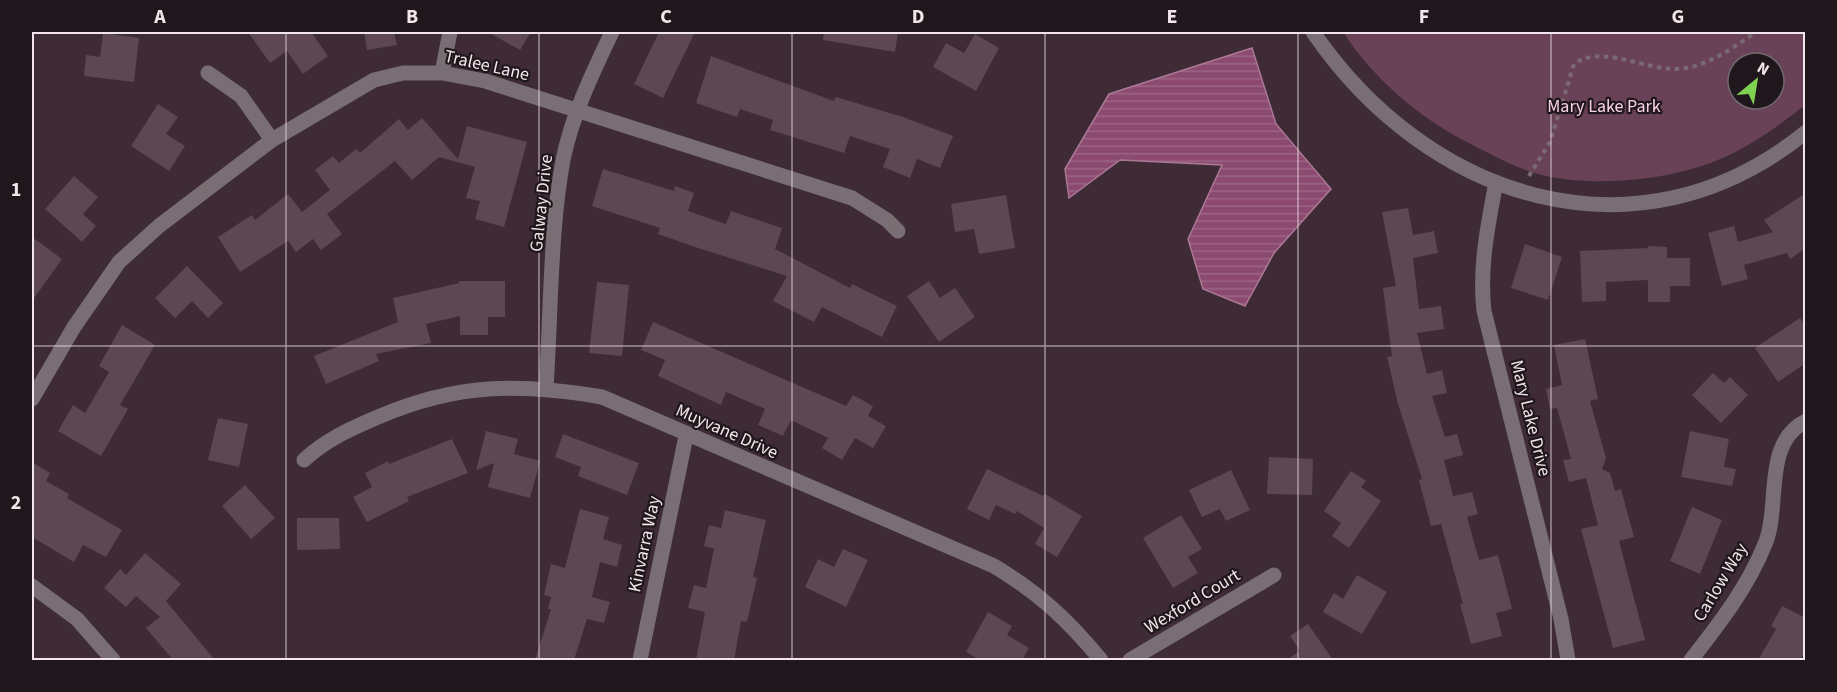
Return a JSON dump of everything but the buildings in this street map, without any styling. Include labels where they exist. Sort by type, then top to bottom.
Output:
[{"type":"street","points":[[442,73],[450,32]]},
{"type":"street","name":"Galway Drive","points":[[546,388],[558,198],[564,158],[579,110],[612,32]]},
{"type":"street","points":[[1313,32],[1356,88],[1393,122],[1444,159],[1496,182],[1554,200],[1594,205],[1664,199],[1706,189],[1741,174],[1806,132]]},
{"type":"street","points":[[208,73],[241,96],[272,140]]},
{"type":"street","name":"Tralee Lane","points":[[32,399],[74,327],[119,262],[159,226],[272,140],[374,80],[403,73],[442,73],[485,81],[579,110],[852,198],[887,220],[898,231]]},
{"type":"street","name":"Mary Lake Drive","points":[[1496,182],[1484,253],[1482,283],[1484,311],[1561,620],[1568,660]]},
{"type":"street","name":"Muyvane Drive","points":[[304,460],[338,434],[437,395],[482,387],[546,388],[602,398],[631,408],[686,436],[994,566],[1026,585],[1055,608],[1101,660]]},
{"type":"street","name":"Carlow Way","points":[[1690,660],[1726,615],[1766,542],[1780,455],[1787,434],[1806,422]]},
{"type":"street","name":"Kinvarra Way","points":[[640,660],[686,436]]},
{"type":"street","name":"Wexford Court","points":[[1130,660],[1274,575]]},
{"type":"street","points":[[32,586],[77,619],[113,660]]},
{"type":"path","points":[[1531,170],[1550,142],[1574,64],[1580,59],[1593,55],[1662,68],[1687,68],[1712,59],[1756,32]]},
{"type":"green space","name":"Mary Lake Park","points":[[1343,32],[1805,32],[1805,105],[1757,140],[1705,165],[1635,180],[1563,179],[1523,169],[1449,132],[1398,95],[1368,65]]},
{"type":"shaded area","points":[[1252,48],[1276,124],[1331,189],[1274,253],[1245,306],[1203,289],[1188,239],[1222,165],[1120,160],[1069,198],[1065,169],[1109,94]]}]
